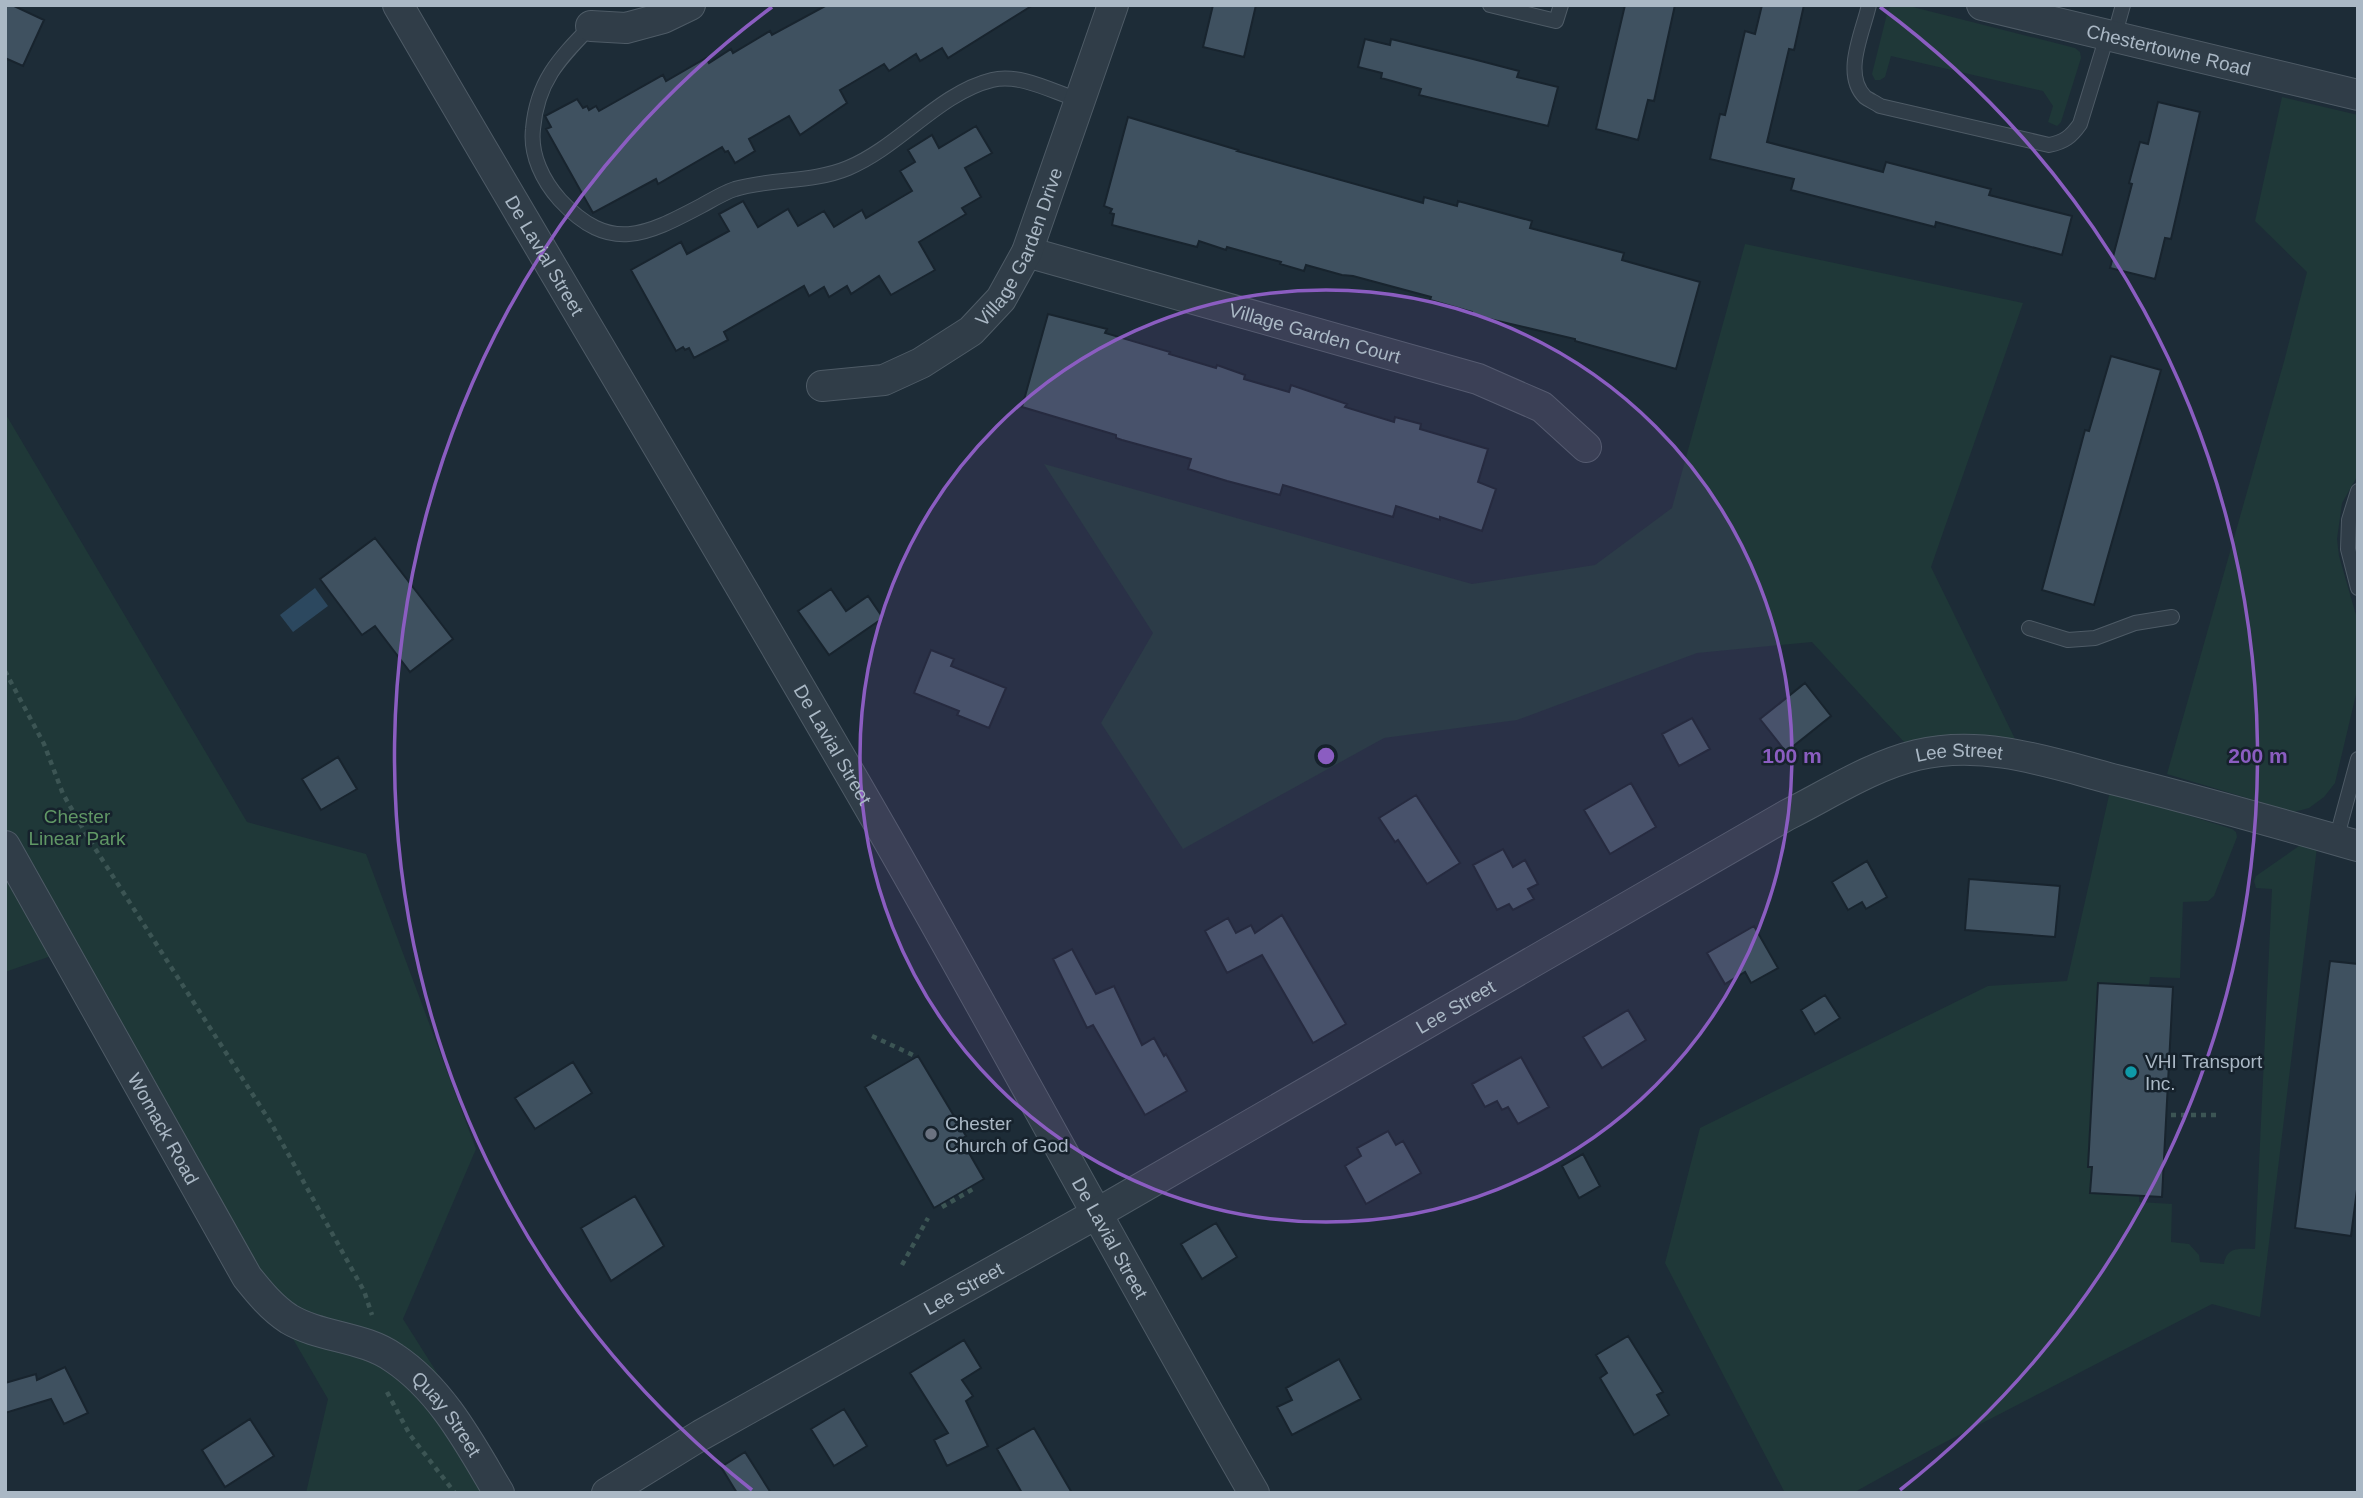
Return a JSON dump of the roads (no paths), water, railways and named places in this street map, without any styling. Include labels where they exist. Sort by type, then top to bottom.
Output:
[{"type":"street","name":"De Lavial Street","points":[[398,5],[722,551],[890,843],[1254,1493]]},
{"type":"street","points":[[591,26],[626,28],[663,18],[690,5]]},
{"type":"street","name":"Village Garden Drive","points":[[822,386],[884,380],[921,363],[971,331],[1001,299],[1027,252],[1113,5]]},
{"type":"street","name":"Chestertowne Road","points":[[1982,5],[2358,95]]},
{"type":"street","name":"Village Garden Court","points":[[1027,252],[1478,379],[1542,407],[1586,447]]},
{"type":"street","name":"Lee Street","points":[[607,1493],[701,1435],[1096,1214],[1787,815],[1876,769],[1918,755],[1961,750],[2005,752],[2161,791],[2347,843]]},
{"type":"street","name":"Womack Road","points":[[5,846],[247,1277],[275,1308],[289,1319],[377,1348]]},
{"type":"street","name":"Quay Street","points":[[377,1348],[409,1369],[434,1394],[455,1421],[499,1493]]},
{"type":"lane","points":[[1490,5],[1556,21],[1561,5]]},
{"type":"lane","points":[[1869,5],[1853,69],[1856,82],[1865,97],[1880,106],[2049,145],[2061,143],[2071,136],[2080,124],[2123,5]]},
{"type":"lane","points":[[591,26],[559,59],[542,85],[534,113],[532,139],[538,164],[549,188],[570,211],[599,230],[619,235],[640,234],[659,228],[731,190],[756,184],[823,176],[850,167],[897,140],[951,99],[973,86],[995,79],[1020,80],[1079,100]]},
{"type":"lane","points":[[2358,491],[2349,520],[2347,549],[2358,589]]},
{"type":"lane","points":[[2029,628],[2068,640],[2095,638],[2135,623],[2172,617]]},
{"type":"lane","points":[[2347,843],[2358,759]]},
{"type":"water","points":[[315,588],[328,606],[293,632],[280,615]]},
{"type":"place","name":"VHI Transport Inc.","points":[[2131,1072]]},
{"type":"place","name":"Chester Church of God","points":[[931,1134]]},
{"type":"park label","name":"Chester Linear Park","points":[[77,827]]}]
